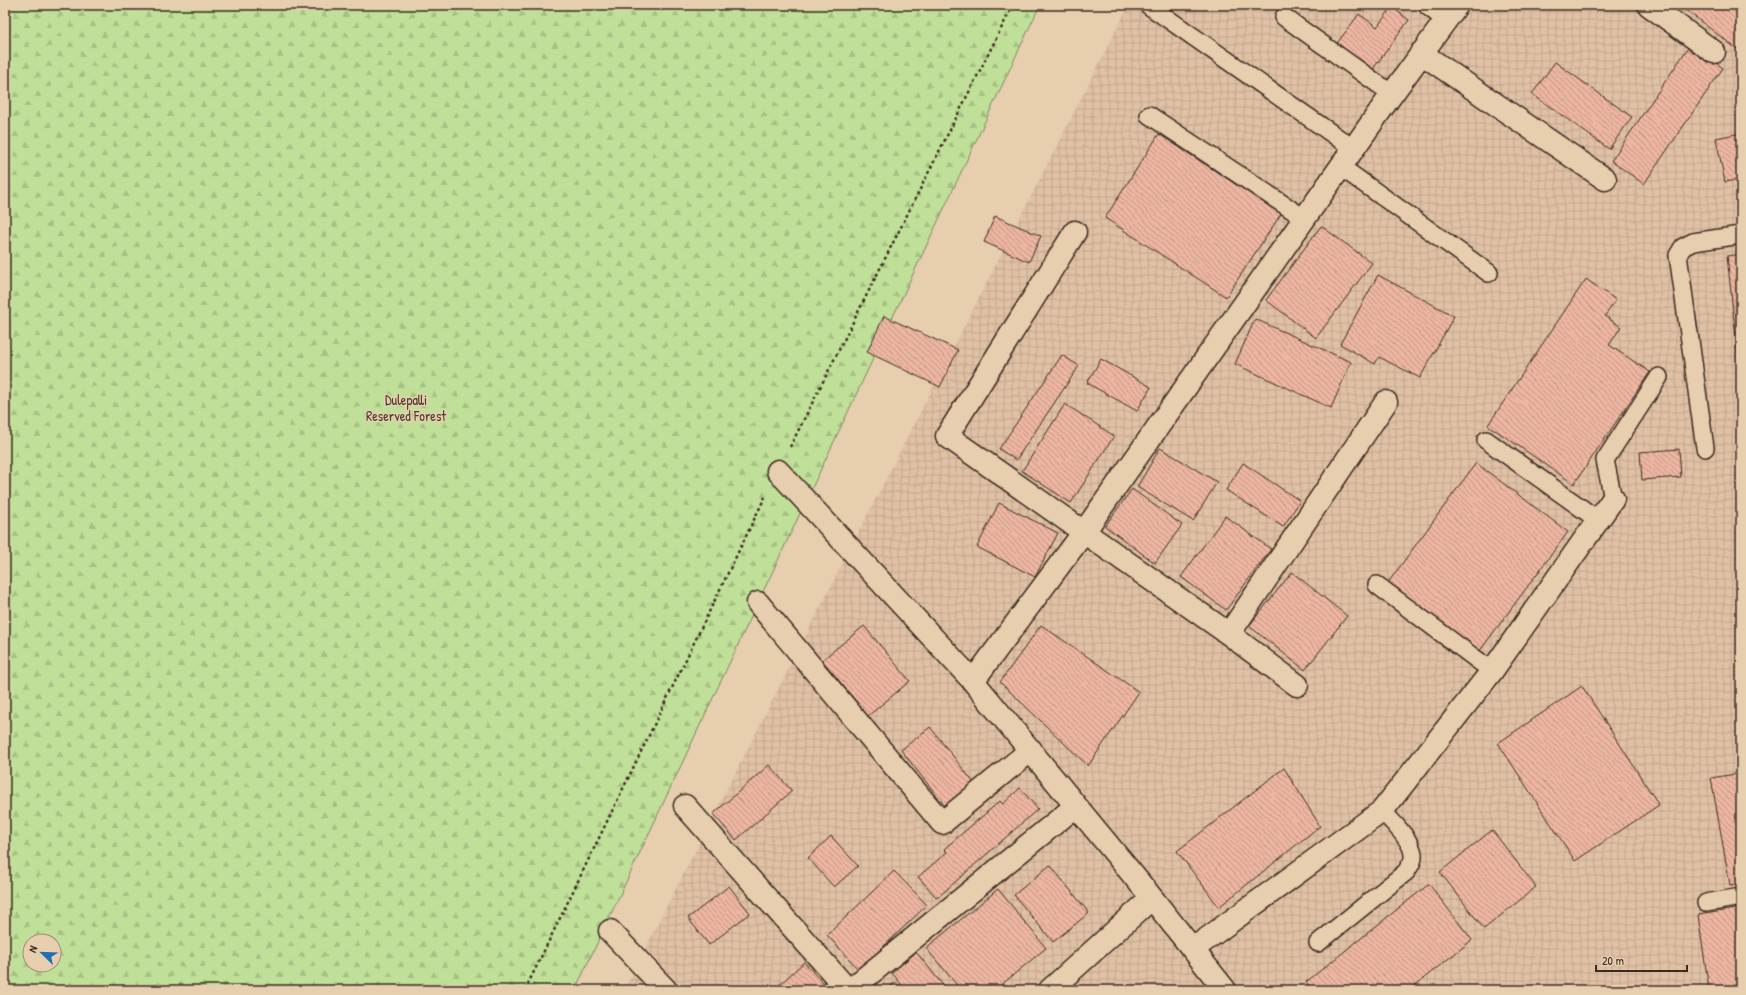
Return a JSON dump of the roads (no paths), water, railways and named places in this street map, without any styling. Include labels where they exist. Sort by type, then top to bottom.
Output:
[{"type":"street","points":[[973,681],[1084,532],[1304,218],[1421,53],[1452,12],[1430,5]]},
{"type":"street","points":[[1649,5],[1714,52]]},
{"type":"street","points":[[1421,53],[1605,179]]},
{"type":"street","points":[[1075,232],[947,436],[1229,634],[1297,685]]},
{"type":"street","points":[[1229,634],[1386,402]]},
{"type":"street","points":[[778,471],[973,681],[1152,898],[1225,990]]},
{"type":"street","points":[[1193,949],[1382,811],[1492,671],[1613,499]]},
{"type":"street","points":[[758,603],[942,823],[1031,750]]},
{"type":"street","points":[[685,806],[849,990],[1076,806]]},
{"type":"street","points":[[1050,990],[1152,898]]},
{"type":"street","points":[[610,932],[666,990]]},
{"type":"lane","points":[[1148,5],[1354,149]]},
{"type":"lane","points":[[1284,17],[1392,94]]},
{"type":"lane","points":[[1149,115],[1304,218]]},
{"type":"lane","points":[[1341,167],[1488,273]]},
{"type":"lane","points":[[1706,448],[1678,255],[1683,248],[1693,242],[1741,235]]},
{"type":"lane","points":[[1613,499],[1605,460],[1659,377]]},
{"type":"lane","points":[[1486,440],[1598,520]]},
{"type":"lane","points":[[1377,585],[1492,671]]},
{"type":"lane","points":[[1318,943],[1406,872],[1412,862],[1414,854],[1399,828],[1382,811]]},
{"type":"lane","points":[[1706,904],[1741,897]]},
{"type":"park label","name":"Dulepalli Reserved Forest","points":[[406,408]]}]
